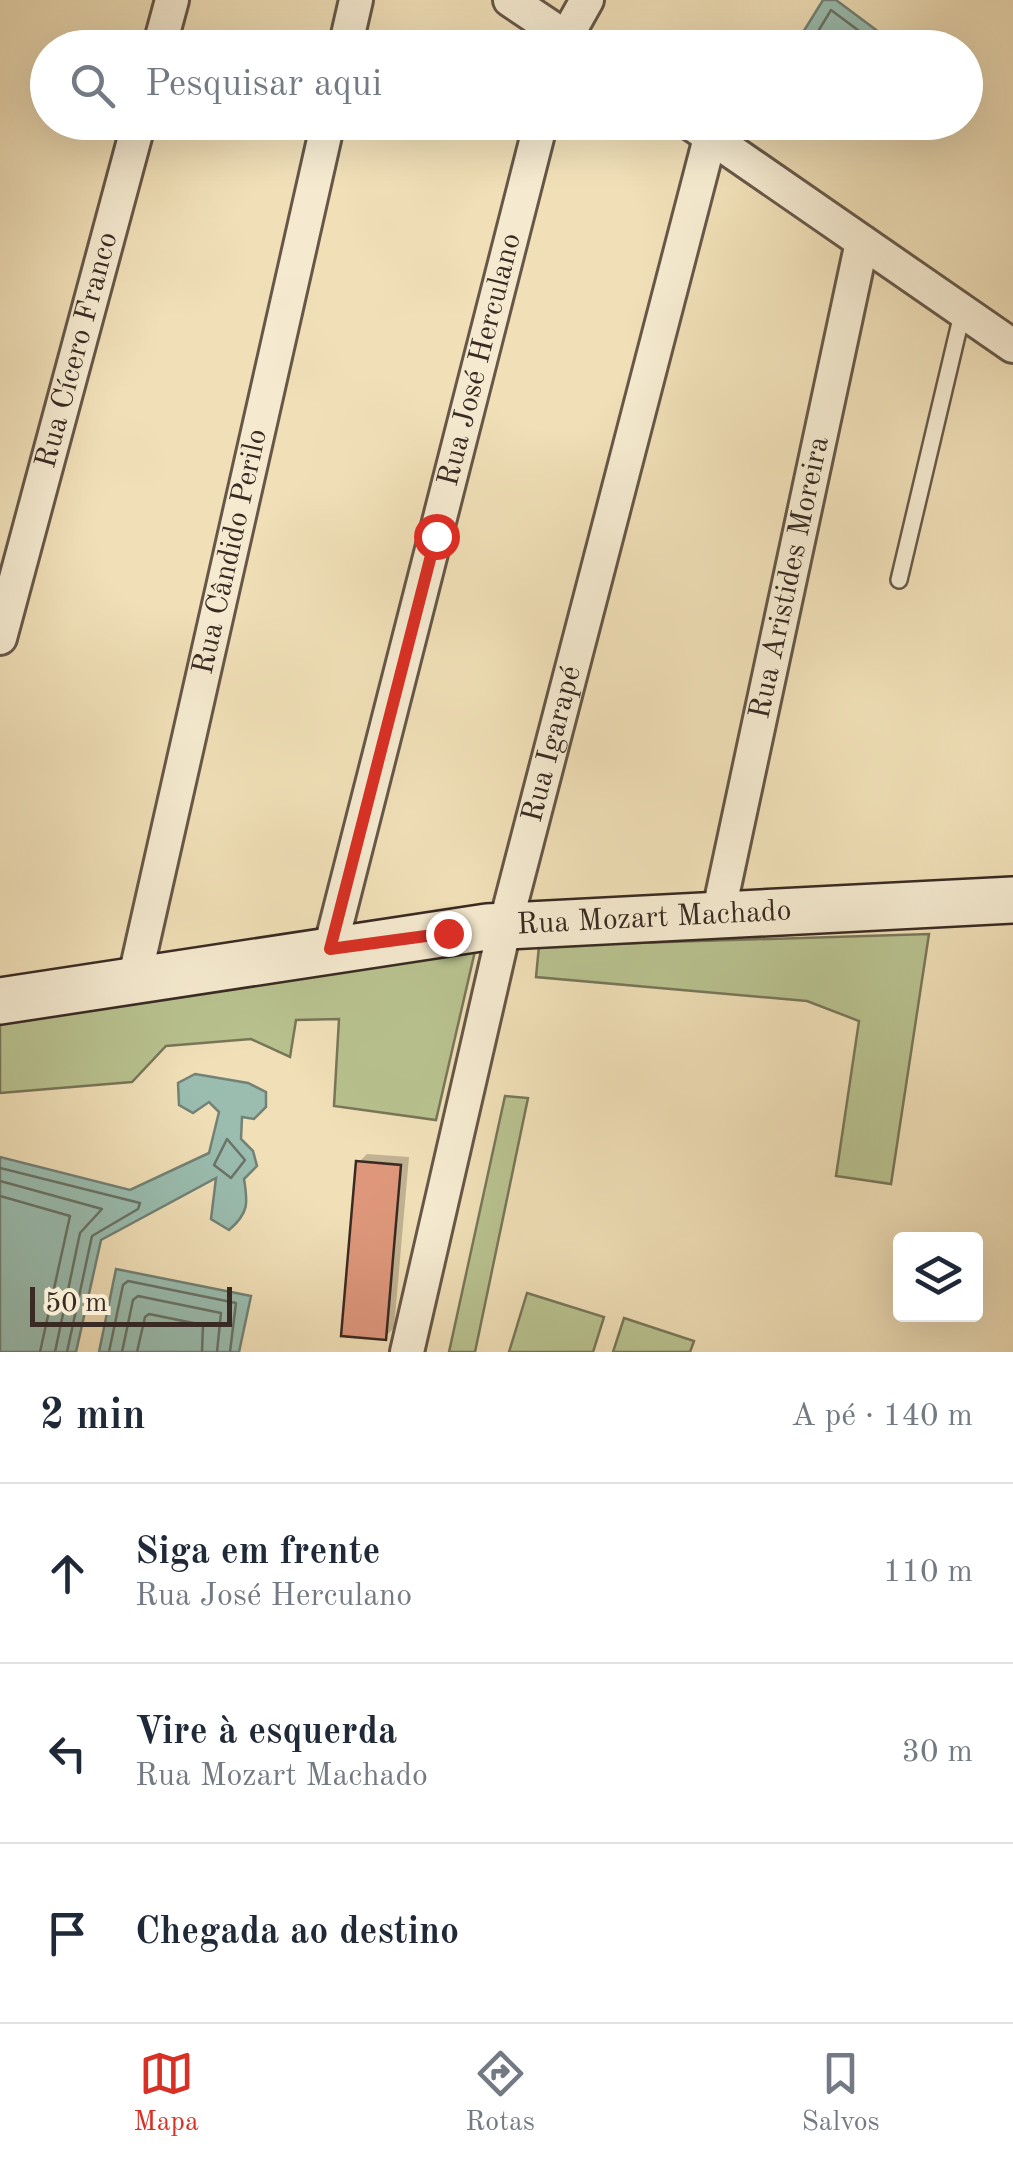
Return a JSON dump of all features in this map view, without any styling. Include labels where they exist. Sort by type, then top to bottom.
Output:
[{"type":"street","points":[[164,30],[172,0]]},
{"type":"street","points":[[349,30],[356,0]]},
{"type":"street","points":[[510,0],[550,30]]},
{"type":"street","points":[[574,30],[587,0]]},
{"type":"street","name":"Rua Cícero Franco","points":[[0,638],[134,140]]},
{"type":"street","name":"Rua Cândido Perilo","points":[[134,980],[324,140]]},
{"type":"street","name":"Rua José Herculano","points":[[330,949],[536,140]]},
{"type":"street","name":"Rua Igarapé","points":[[407,1352],[504,926],[698,140]]},
{"type":"street","points":[[714,140],[1011,341]]},
{"type":"street","name":"Rua Aristides Moreira","points":[[718,915],[862,242]]},
{"type":"street","name":"Rua Mozart Machado","points":[[0,1001],[504,926],[1013,900]]},
{"type":"lane","points":[[900,580],[963,310]]},
{"type":"green space","points":[[929,934],[891,1184],[836,1176],[859,1021],[807,1001],[536,977],[539,946]]},
{"type":"green space","points":[[475,951],[436,1120],[334,1106],[339,1019],[296,1020],[290,1057],[251,1039],[166,1046],[132,1082],[0,1093],[0,1022]]},
{"type":"green space","points":[[505,1096],[528,1098],[475,1352],[449,1352]]},
{"type":"green space","points":[[527,1293],[604,1317],[593,1352],[509,1352]]},
{"type":"green space","points":[[624,1318],[694,1341],[690,1352],[613,1352]]},
{"type":"water","points":[[823,0],[836,0],[876,30],[804,30]]},
{"type":"water","points":[[195,1074],[248,1083],[266,1092],[266,1107],[254,1119],[242,1117],[241,1139],[253,1151],[257,1166],[244,1179],[244,1213],[229,1230],[211,1219],[216,1178],[101,1240],[76,1352],[0,1352],[0,1157],[130,1190],[209,1153],[219,1112],[209,1102],[193,1113],[179,1105],[178,1083]]},
{"type":"water","points":[[116,1269],[251,1296],[239,1352],[99,1352]]},
{"type":"building","points":[[356,1161],[401,1165],[386,1340],[341,1336]]},
{"type":"route","points":[[436,536],[330,949],[448,933]]}]
